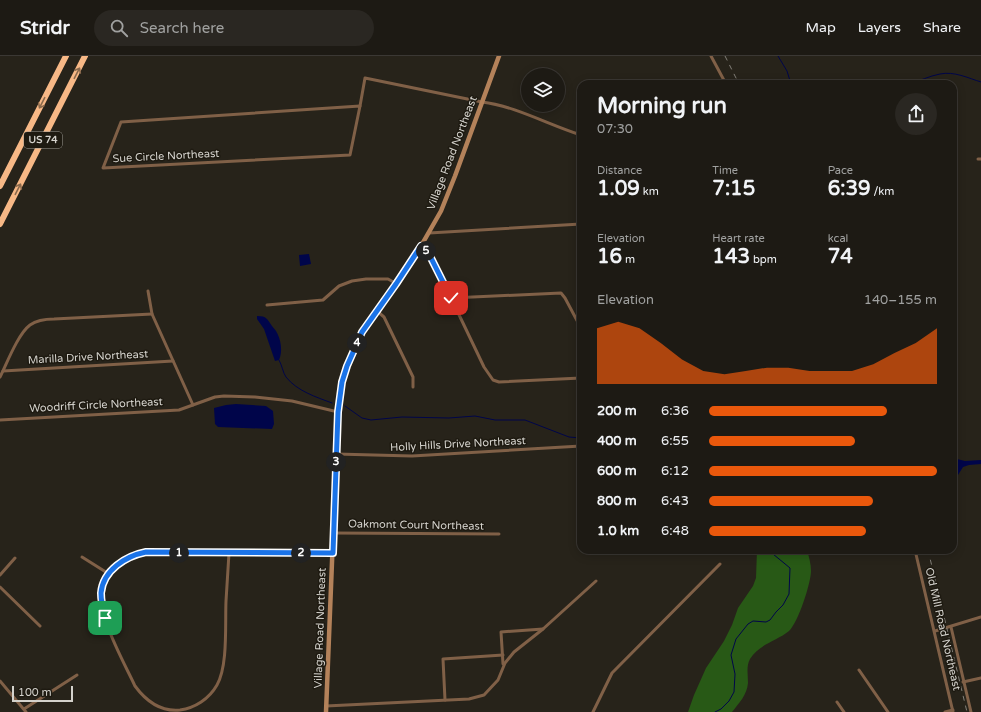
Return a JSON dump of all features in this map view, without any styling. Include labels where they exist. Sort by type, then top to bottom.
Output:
[{"type":"highway","name":"US 74","points":[[0,186],[66,56]]},
{"type":"highway","name":"US 74","points":[[0,224],[86,56]]},
{"type":"main road","name":"Village Road Northeast","points":[[326,712],[338,412],[342,382],[347,366],[362,332],[421,246],[441,211],[499,56]]},
{"type":"street","points":[[711,56],[724,80]]},
{"type":"street","name":"Sue Circle Northeast","points":[[360,106],[121,122],[103,168],[350,155],[360,106],[365,78],[482,102]]},
{"type":"street","points":[[482,102],[494,103],[508,107],[577,134]]},
{"type":"street","points":[[429,233],[577,224]]},
{"type":"street","points":[[421,246],[429,254],[484,367],[493,380],[499,382],[577,378]]},
{"type":"street","points":[[267,305],[324,300],[339,286],[352,281],[366,279],[388,279],[396,284]]},
{"type":"street","points":[[148,291],[152,314],[193,405]]},
{"type":"street","points":[[451,298],[561,293],[577,320]]},
{"type":"street","points":[[377,311],[384,317],[413,377],[413,388]]},
{"type":"street","points":[[0,377],[21,335],[29,326],[38,321],[152,314]]},
{"type":"street","name":"Marilla Drive Northeast","points":[[3,371],[174,362]]},
{"type":"street","name":"Woodriff Circle Northeast","points":[[0,420],[179,410],[215,397],[237,396],[297,402],[338,412]]},
{"type":"street","name":"Holly Hills Drive Northeast","points":[[336,454],[412,456],[577,446]]},
{"type":"street","name":"Oakmont Court Northeast","points":[[333,533],[499,534]]},
{"type":"street","points":[[229,553],[225,648],[222,668],[217,685],[205,699],[194,706],[178,711],[158,708],[142,696],[135,686],[105,618],[101,594],[103,584],[109,574],[123,561],[136,554],[146,552],[333,553]]},
{"type":"street","name":"Old Mill Road Northeast","points":[[916,554],[953,711]]},
{"type":"street","points":[[82,556],[109,574]]},
{"type":"street","points":[[0,575],[15,558]]},
{"type":"street","points":[[593,712],[612,672],[720,564]]},
{"type":"street","points":[[326,706],[469,699],[484,695],[498,680],[504,665],[514,652],[543,629],[596,581]]},
{"type":"street","points":[[0,587],[40,626]]},
{"type":"street","points":[[935,631],[981,617]]},
{"type":"street","points":[[951,627],[971,712]]},
{"type":"street","points":[[504,665],[501,632],[543,629]]},
{"type":"street","points":[[445,700],[443,659],[503,655]]},
{"type":"street","points":[[859,670],[888,712]]},
{"type":"street","points":[[0,681],[25,710],[77,675]]},
{"type":"street","points":[[964,682],[981,678]]},
{"type":"street","points":[[837,702],[844,712]]},
{"type":"street","points":[[945,712],[953,711]]},
{"type":"green space","points":[[757,554],[808,554],[811,571],[800,612],[793,627],[789,631],[763,646],[750,659],[748,668],[748,683],[742,699],[732,712],[688,712],[706,668],[724,641],[738,608],[753,586],[756,578]]},
{"type":"shaded area","points":[[309,254],[311,264],[300,266],[299,255]]},
{"type":"shaded area","points":[[257,316],[266,318],[278,334],[281,349],[279,360],[275,361],[264,329],[257,319]]},
{"type":"shaded area","points":[[236,404],[266,406],[273,411],[274,424],[272,429],[218,427],[215,424],[214,408]]},
{"type":"shaded area","points":[[957,459],[965,461],[981,460],[981,464],[963,467],[957,477]]},
{"type":"waterway","points":[[778,56],[787,71],[790,80]]},
{"type":"waterway","points":[[920,80],[940,74],[950,73],[981,82]]},
{"type":"waterway","points":[[279,360],[284,373],[290,382],[307,393],[332,403]]},
{"type":"waterway","points":[[345,406],[362,418],[371,420],[402,417],[449,418],[475,416],[495,420],[525,420],[569,437],[577,438]]},
{"type":"waterway","points":[[715,712],[721,709],[729,701],[734,692],[735,674],[731,655],[736,639],[748,624],[753,621],[766,622],[770,620],[783,605],[789,594],[790,568],[773,554]]},
{"type":"railway","points":[[725,56],[737,80]]},
{"type":"railway","points":[[929,554],[967,712]]},
{"type":"route","points":[[105,618],[101,594],[103,584],[107,576],[114,568],[136,554],[146,552],[333,553],[339,401],[342,382],[353,351],[362,332],[413,260],[421,246],[429,254],[451,298]]}]
